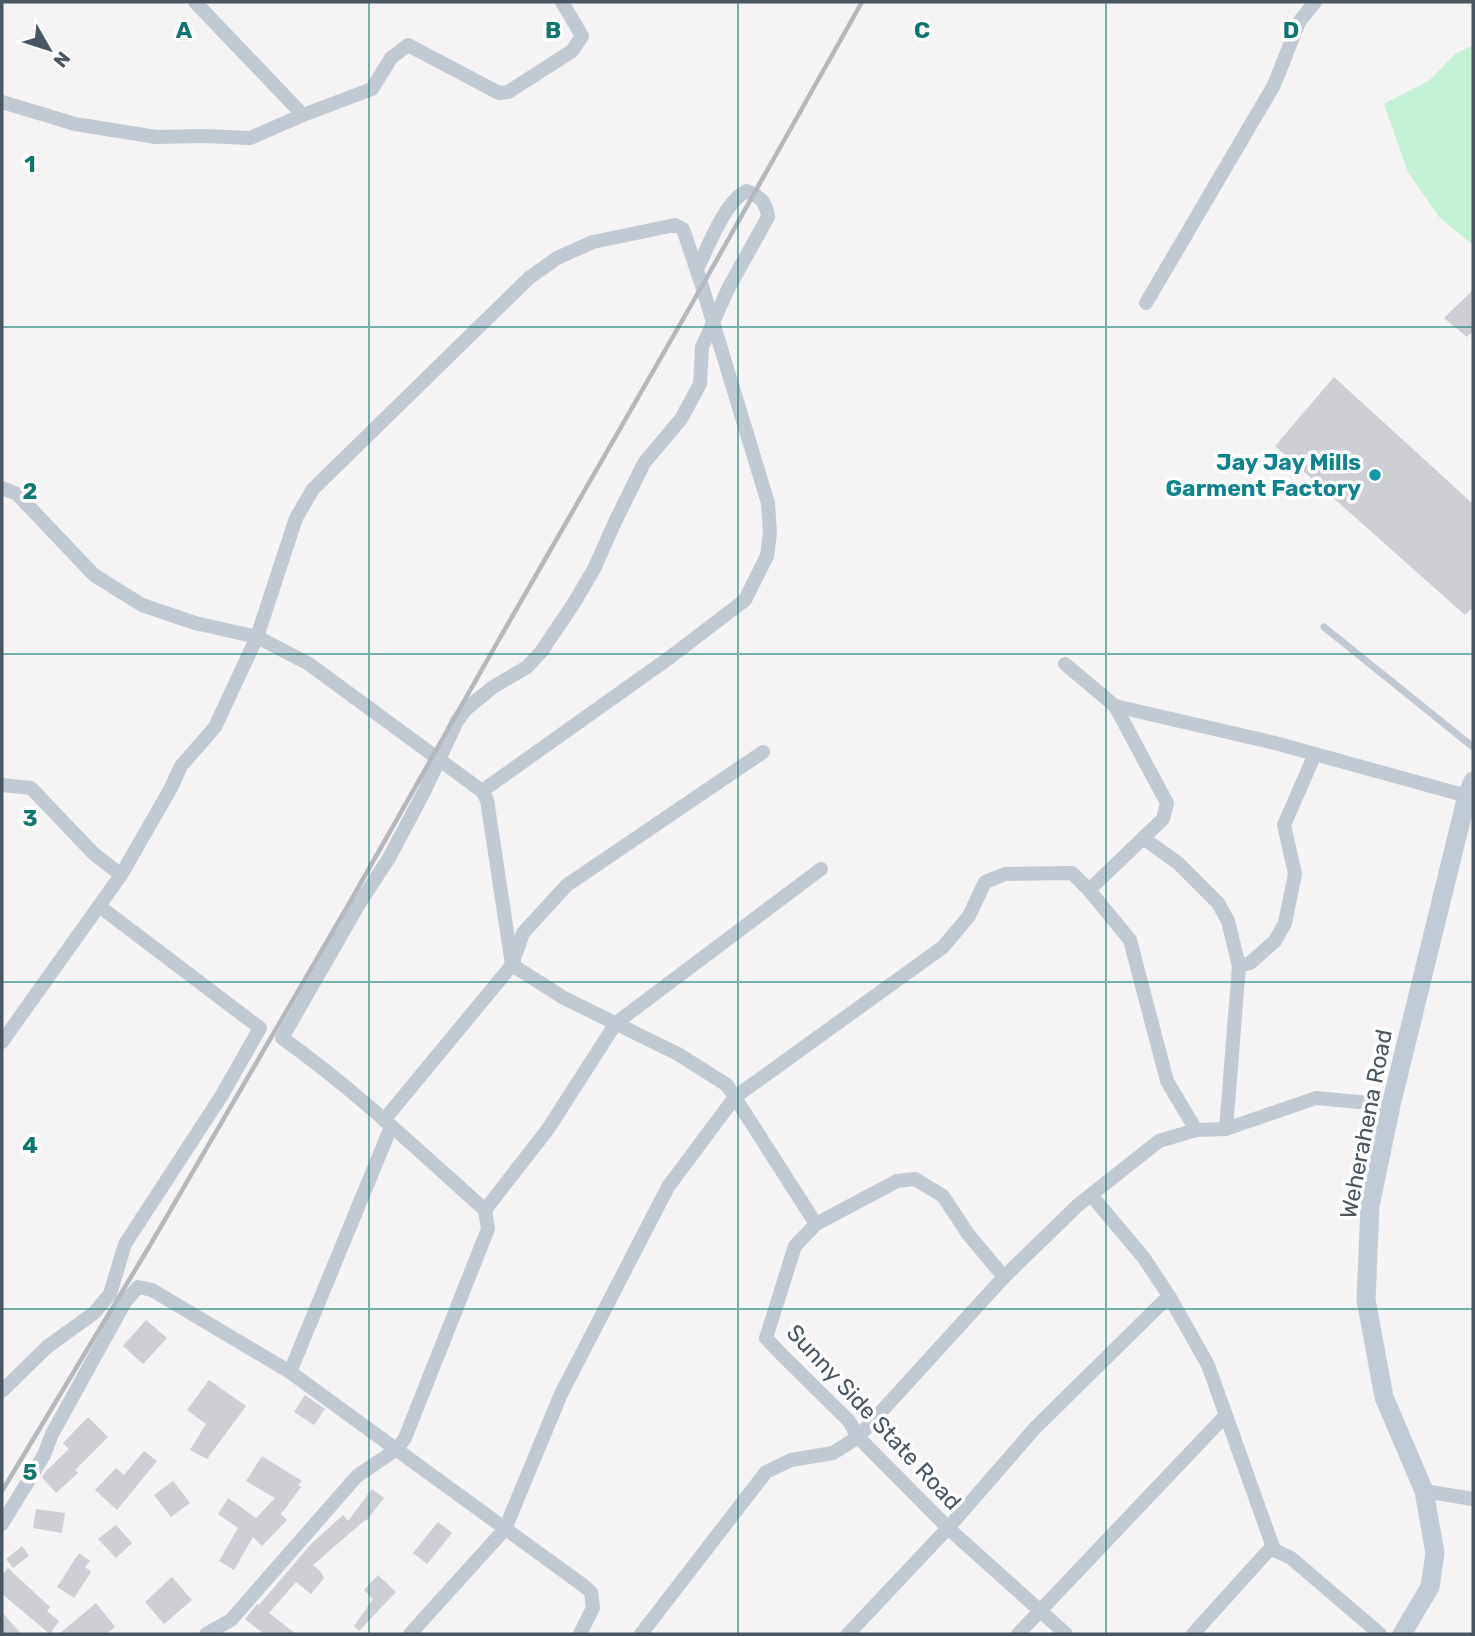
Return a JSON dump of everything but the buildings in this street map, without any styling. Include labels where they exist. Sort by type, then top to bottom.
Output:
[{"type":"main road","name":"Weherahena Road","points":[[1402,1634],[1430,1587],[1435,1553],[1424,1491],[1384,1397],[1366,1300],[1370,1206],[1391,1105],[1470,788]]},
{"type":"street","points":[[199,2],[303,115]]},
{"type":"street","points":[[2,102],[75,124],[156,137],[203,135],[250,138],[372,89],[391,58],[408,45],[499,93],[508,92],[572,51],[582,36],[562,2]]},
{"type":"street","points":[[1146,303],[1274,85],[1299,22],[1315,2]]},
{"type":"street","points":[[206,1634],[231,1620],[357,1476],[397,1449],[405,1438],[488,1229],[485,1210],[388,1123],[282,1038],[389,858],[457,721],[466,709],[493,687],[527,667],[541,652],[594,569],[645,463],[681,419],[700,384],[702,347],[713,320],[765,225],[767,207],[760,198],[747,191],[741,193],[714,232],[697,269]]},
{"type":"street","points":[[2,1042],[121,875],[171,788],[181,765],[215,727],[257,637],[296,519],[313,489],[529,278],[557,258],[593,242],[675,225],[683,229],[697,269],[768,503],[770,533],[767,556],[745,600],[669,658],[482,791]]},
{"type":"street","points":[[2,488],[17,494],[93,575],[142,606],[195,623],[257,637],[309,664],[482,791],[488,800],[512,965],[564,998],[678,1054],[727,1085],[816,1224],[897,1181],[915,1179],[943,1196],[968,1234],[1004,1277]]},
{"type":"street","points":[[1065,664],[1115,706],[1167,803],[1163,819],[1089,890]]},
{"type":"street","points":[[1115,706],[1470,788]]},
{"type":"street","points":[[290,1372],[388,1123],[512,965],[523,933],[567,885],[763,752]]},
{"type":"street","points":[[1239,966],[1250,963],[1275,941],[1285,923],[1295,874],[1284,825],[1315,754]]},
{"type":"street","points":[[2,785],[31,788],[84,844],[121,875]]},
{"type":"street","points":[[1143,838],[1178,863],[1218,903],[1228,921],[1239,966],[1226,1129]]},
{"type":"street","points":[[485,1210],[548,1129],[617,1023],[821,869]]},
{"type":"street","points":[[410,1634],[505,1529],[561,1394],[668,1187],[735,1097],[943,947],[969,916],[985,882],[1005,874],[1072,873],[1089,890],[1130,940],[1167,1081],[1196,1130]]},
{"type":"street","points":[[2,1391],[47,1347],[94,1313],[110,1294],[125,1244],[222,1095],[260,1028],[99,906]]},
{"type":"street","points":[[641,1634],[766,1472],[791,1460],[832,1453],[858,1437],[1004,1277],[1091,1195],[1159,1140],[1196,1130],[1226,1129],[1316,1098],[1391,1105]]},
{"type":"street","points":[[1091,1195],[1144,1258],[1208,1365],[1274,1550]]},
{"type":"street","name":"Sunny Side State Road","points":[[816,1224],[795,1246],[766,1338],[948,1528],[1066,1634]]},
{"type":"street","points":[[2,1524],[44,1455],[52,1434],[125,1302],[138,1287],[152,1290],[290,1372],[591,1592],[593,1608],[580,1634]]},
{"type":"street","points":[[110,1294],[125,1302]]},
{"type":"street","points":[[848,1634],[948,1528],[1035,1428],[1169,1296]]},
{"type":"street","points":[[1018,1634],[1226,1416]]},
{"type":"street","points":[[1424,1491],[1473,1499]]},
{"type":"street","points":[[1193,1634],[1268,1551],[1274,1550],[1291,1558],[1380,1634]]},
{"type":"lane","points":[[1324,627],[1473,747]]},
{"type":"green space","points":[[1473,45],[1473,245],[1439,217],[1408,172],[1384,104],[1430,80],[1455,54]]},
{"type":"railway","points":[[2,1491],[149,1247],[350,902],[862,2]]},
{"type":"place","name":"Jay Jay Mills Garment Factory","points":[[1375,475]]}]
